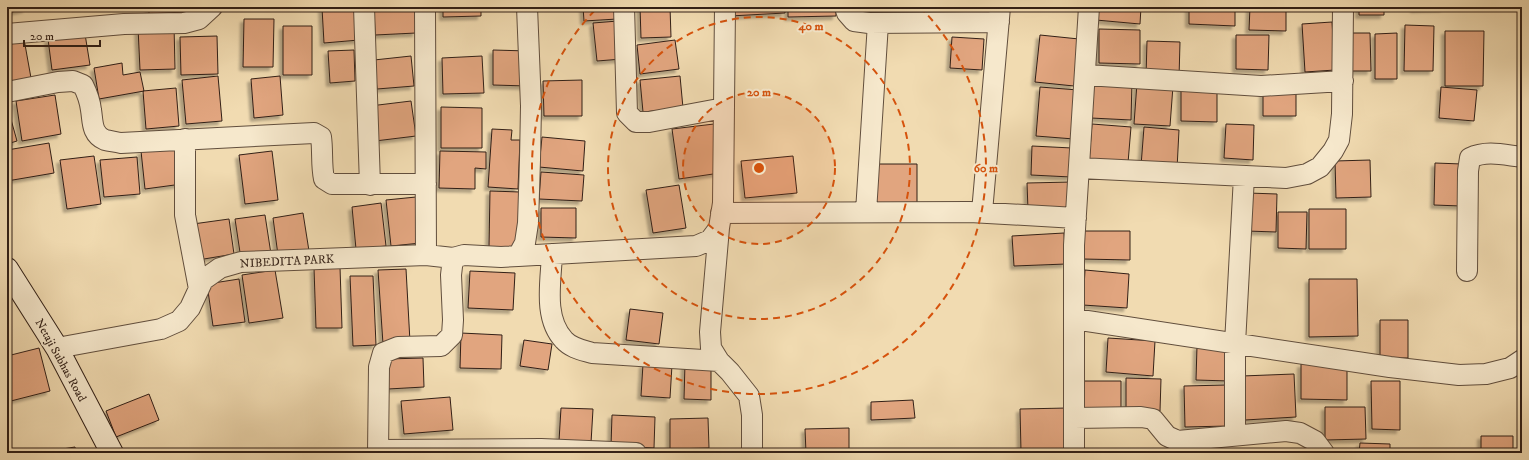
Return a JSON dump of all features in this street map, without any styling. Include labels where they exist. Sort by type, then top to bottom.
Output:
[{"type":"street","points":[[7,34],[124,24],[184,22],[199,19],[212,7]]},
{"type":"street","points":[[364,7],[370,185]]},
{"type":"street","points":[[425,7],[426,255]]},
{"type":"street","points":[[518,256],[525,243],[530,168],[531,106],[527,7]]},
{"type":"street","points":[[624,7],[627,113],[636,122],[649,122],[724,108]]},
{"type":"street","points":[[725,7],[723,203],[720,220],[710,332],[711,348],[719,361],[730,372],[748,396],[752,415],[752,453]]},
{"type":"street","points":[[845,7],[847,13],[854,21],[878,23],[999,15],[982,212]]},
{"type":"street","points":[[1074,453],[1074,245],[1086,75],[1089,7]]},
{"type":"street","points":[[1079,168],[1286,178],[1307,174],[1320,167],[1333,151],[1339,140],[1342,114],[1344,7]]},
{"type":"street","points":[[866,212],[878,23]]},
{"type":"street","points":[[1086,75],[1261,86],[1343,81]]},
{"type":"street","points":[[7,92],[58,82],[73,81],[83,85],[87,93],[91,110],[92,126],[97,134],[104,140],[121,142],[185,140],[314,133],[321,137],[322,168],[324,179],[332,184],[426,184]]},
{"type":"street","points":[[185,140],[184,215],[199,289]]},
{"type":"street","points":[[1467,271],[1468,171],[1470,158],[1479,154],[1495,153],[1522,157]]},
{"type":"street","points":[[1235,435],[1235,344],[1244,176]]},
{"type":"street","points":[[720,220],[866,212],[982,212],[1076,218]]},
{"type":"street","name":"NIBEDITA PARK","points":[[57,348],[161,329],[179,320],[190,308],[203,280],[220,268],[241,262],[426,255],[453,258],[464,255],[501,257],[696,246],[710,240],[720,220]]},
{"type":"street","points":[[552,254],[549,303],[551,315],[556,328],[564,341],[576,348],[592,353],[719,361]]},
{"type":"street","points":[[453,258],[451,275],[453,320],[452,335],[441,346],[398,347],[383,353],[379,367],[378,451],[540,451],[636,453]]},
{"type":"street","name":"Netaji Subhas Road","points":[[7,269],[57,348],[112,453]]},
{"type":"street","points":[[1074,319],[1390,367],[1459,375],[1486,374],[1510,368],[1522,360]]},
{"type":"street","points":[[1074,418],[1141,417],[1153,419],[1167,436],[1178,441],[1274,431],[1300,432],[1315,441],[1324,453]]},
{"type":"building","points":[[7,7],[26,7],[26,9],[7,13]]},
{"type":"building","points":[[149,7],[183,7],[183,12],[149,14]]},
{"type":"building","points":[[356,7],[359,40],[324,43],[322,8]]},
{"type":"building","points":[[374,7],[415,7],[416,33],[375,35]]},
{"type":"building","points":[[443,7],[481,7],[481,16],[443,17]]},
{"type":"building","points":[[583,7],[616,7],[617,19],[584,21]]},
{"type":"building","points":[[640,7],[670,7],[671,37],[641,38]]},
{"type":"building","points":[[730,7],[785,7],[785,13],[730,16]]},
{"type":"building","points":[[788,7],[836,7],[836,16],[788,17]]},
{"type":"building","points":[[1097,7],[1141,7],[1140,24],[1096,20]]},
{"type":"building","points":[[1189,7],[1235,7],[1235,26],[1189,24]]},
{"type":"building","points":[[1250,7],[1286,7],[1286,31],[1249,30]]},
{"type":"building","points":[[1359,7],[1384,7],[1384,15],[1359,15]]},
{"type":"building","points":[[1414,7],[1444,7],[1444,8],[1414,9]]},
{"type":"building","points":[[244,19],[274,19],[273,67],[243,67]]},
{"type":"building","points":[[618,21],[622,59],[597,61],[593,23]]},
{"type":"building","points":[[1332,22],[1335,70],[1305,72],[1302,24]]},
{"type":"building","points":[[174,25],[175,69],[140,70],[138,27]]},
{"type":"building","points":[[1405,25],[1434,26],[1433,71],[1404,71]]},
{"type":"building","points":[[283,26],[312,26],[312,75],[283,75]]},
{"type":"building","points":[[1099,29],[1140,30],[1140,64],[1099,63]]},
{"type":"building","points":[[1445,31],[1484,31],[1483,86],[1445,86]]},
{"type":"building","points":[[1347,33],[1370,33],[1371,71],[1348,71]]},
{"type":"building","points":[[1397,33],[1397,79],[1375,79],[1375,34]]},
{"type":"building","points":[[85,34],[90,65],[52,70],[48,39]]},
{"type":"building","points":[[1040,35],[1079,39],[1074,86],[1035,82]]},
{"type":"building","points":[[1236,35],[1269,35],[1268,70],[1236,69]]},
{"type":"building","points":[[217,36],[218,74],[181,75],[180,37]]},
{"type":"building","points":[[952,37],[984,39],[982,70],[950,68]]},
{"type":"building","points":[[24,39],[31,78],[7,83],[7,42]]},
{"type":"building","points":[[675,40],[679,69],[640,74],[637,45]]},
{"type":"building","points":[[1147,41],[1180,42],[1179,78],[1146,77]]},
{"type":"building","points":[[354,50],[355,81],[330,83],[328,51]]},
{"type":"building","points":[[493,50],[528,51],[527,86],[493,85]]},
{"type":"building","points":[[411,56],[414,86],[377,89],[374,60]]},
{"type":"building","points":[[482,56],[484,93],[443,94],[442,58]]},
{"type":"building","points":[[122,63],[123,75],[140,72],[144,91],[99,99],[94,68]]},
{"type":"building","points":[[218,76],[222,121],[186,124],[182,80]]},
{"type":"building","points":[[280,76],[283,115],[254,118],[251,79]]},
{"type":"building","points":[[680,76],[683,108],[643,112],[640,80]]},
{"type":"building","points":[[1093,79],[1132,81],[1131,120],[1091,118]]},
{"type":"building","points":[[582,80],[582,116],[544,116],[543,81]]},
{"type":"building","points":[[1137,83],[1173,86],[1170,126],[1134,124]]},
{"type":"building","points":[[1181,84],[1217,85],[1217,122],[1181,121]]},
{"type":"building","points":[[1040,87],[1078,90],[1074,139],[1036,136]]},
{"type":"building","points":[[1441,87],[1477,90],[1474,121],[1439,118]]},
{"type":"building","points":[[176,88],[179,126],[146,129],[143,91]]},
{"type":"building","points":[[1263,92],[1296,92],[1296,116],[1263,116]]},
{"type":"building","points":[[55,95],[61,134],[22,141],[16,101]]},
{"type":"building","points":[[411,101],[416,136],[375,141],[370,106]]},
{"type":"building","points":[[7,105],[17,141],[7,144]]},
{"type":"building","points":[[441,107],[482,108],[482,148],[441,148]]},
{"type":"building","points":[[714,124],[720,173],[679,179],[672,129]]},
{"type":"building","points":[[1092,124],[1131,127],[1128,163],[1089,161]]},
{"type":"building","points":[[1226,124],[1254,125],[1253,160],[1224,158]]},
{"type":"building","points":[[1144,127],[1179,130],[1177,169],[1141,166]]},
{"type":"building","points":[[492,129],[512,130],[511,140],[520,140],[518,189],[488,187]]},
{"type":"building","points":[[542,137],[585,141],[583,171],[539,167]]},
{"type":"building","points":[[49,143],[54,173],[7,181],[7,150]]},
{"type":"building","points":[[1032,146],[1072,148],[1071,177],[1031,175]]},
{"type":"building","points":[[177,147],[182,184],[145,189],[141,151]]},
{"type":"building","points":[[272,151],[278,200],[245,204],[239,155]]},
{"type":"building","points":[[440,151],[486,152],[486,169],[475,168],[475,189],[439,188]]},
{"type":"building","points":[[94,156],[101,204],[67,209],[60,160]]},
{"type":"building","points":[[793,156],[797,193],[745,198],[741,161]]},
{"type":"building","points":[[137,157],[140,194],[104,197],[100,160]]},
{"type":"building","points":[[1370,160],[1371,197],[1336,198],[1335,161]]},
{"type":"building","points":[[1435,163],[1462,164],[1461,206],[1434,205]]},
{"type":"building","points":[[876,164],[917,164],[917,206],[876,206]]},
{"type":"building","points":[[541,172],[584,175],[582,201],[539,199]]},
{"type":"building","points":[[1072,182],[1072,209],[1028,210],[1027,183]]},
{"type":"building","points":[[679,185],[686,228],[653,233],[646,190]]},
{"type":"building","points":[[490,191],[520,192],[520,248],[489,247]]},
{"type":"building","points":[[1248,193],[1277,194],[1276,232],[1247,231]]},
{"type":"building","points":[[416,197],[421,243],[391,246],[386,200]]},
{"type":"building","points":[[381,203],[386,246],[356,249],[352,207]]},
{"type":"building","points":[[541,208],[576,208],[576,238],[541,237]]},
{"type":"building","points":[[1309,209],[1346,209],[1346,249],[1309,249]]},
{"type":"building","points":[[1278,212],[1307,212],[1306,249],[1278,248]]},
{"type":"building","points":[[303,213],[309,251],[278,255],[273,218]]},
{"type":"building","points":[[265,215],[271,254],[241,259],[235,219]]},
{"type":"building","points":[[229,219],[234,254],[198,260],[193,224]]},
{"type":"building","points":[[1083,231],[1130,231],[1130,260],[1083,259]]},
{"type":"building","points":[[1064,233],[1066,264],[1014,266],[1012,236]]},
{"type":"building","points":[[340,267],[342,328],[316,328],[314,268]]},
{"type":"building","points":[[406,269],[410,342],[383,344],[378,270]]},
{"type":"building","points":[[275,270],[283,318],[249,323],[242,275]]},
{"type":"building","points":[[1085,270],[1129,274],[1127,308],[1083,305]]},
{"type":"building","points":[[470,271],[515,273],[513,310],[468,308]]},
{"type":"building","points":[[350,276],[373,276],[376,345],[353,346]]},
{"type":"building","points":[[239,279],[245,322],[213,326],[207,284]]},
{"type":"building","points":[[1309,279],[1357,279],[1358,336],[1309,337]]},
{"type":"building","points":[[630,309],[663,313],[659,344],[626,340]]},
{"type":"building","points":[[1380,320],[1408,320],[1408,358],[1380,358]]},
{"type":"building","points":[[461,333],[502,335],[501,369],[460,368]]},
{"type":"building","points":[[1108,338],[1155,341],[1153,376],[1106,372]]},
{"type":"building","points":[[524,340],[552,344],[548,370],[520,366]]},
{"type":"building","points":[[1197,346],[1230,347],[1229,381],[1196,380]]},
{"type":"building","points":[[39,348],[50,391],[7,402],[7,356]]},
{"type":"building","points":[[423,358],[424,387],[388,389],[387,359]]},
{"type":"building","points":[[685,363],[711,363],[711,400],[684,399]]},
{"type":"building","points":[[643,364],[672,365],[670,398],[641,396]]},
{"type":"building","points":[[1301,364],[1347,365],[1347,400],[1301,399]]},
{"type":"building","points":[[1294,374],[1296,417],[1245,420],[1242,376]]},
{"type":"building","points":[[1126,378],[1161,379],[1160,411],[1126,410]]},
{"type":"building","points":[[1082,381],[1121,381],[1121,409],[1082,408]]},
{"type":"building","points":[[1371,381],[1400,381],[1400,430],[1372,429]]},
{"type":"building","points":[[1227,385],[1228,426],[1185,427],[1184,386]]},
{"type":"building","points":[[149,394],[159,420],[116,437],[106,411]]},
{"type":"building","points":[[450,397],[453,430],[404,434],[401,401]]},
{"type":"building","points":[[913,400],[915,418],[871,420],[871,402]]},
{"type":"building","points":[[1325,407],[1365,407],[1366,439],[1325,440]]},
{"type":"building","points":[[561,408],[593,409],[591,443],[559,441]]},
{"type":"building","points":[[1067,408],[1068,449],[1021,451],[1020,409]]},
{"type":"building","points":[[612,415],[655,417],[654,448],[611,446]]},
{"type":"building","points":[[708,418],[709,448],[670,449],[670,419]]},
{"type":"building","points":[[849,428],[849,453],[806,453],[805,429]]},
{"type":"building","points":[[1481,436],[1513,436],[1513,453],[1481,453]]},
{"type":"building","points":[[1360,443],[1390,444],[1390,453],[1359,453]]},
{"type":"building","points":[[75,447],[76,453],[38,453]]}]
